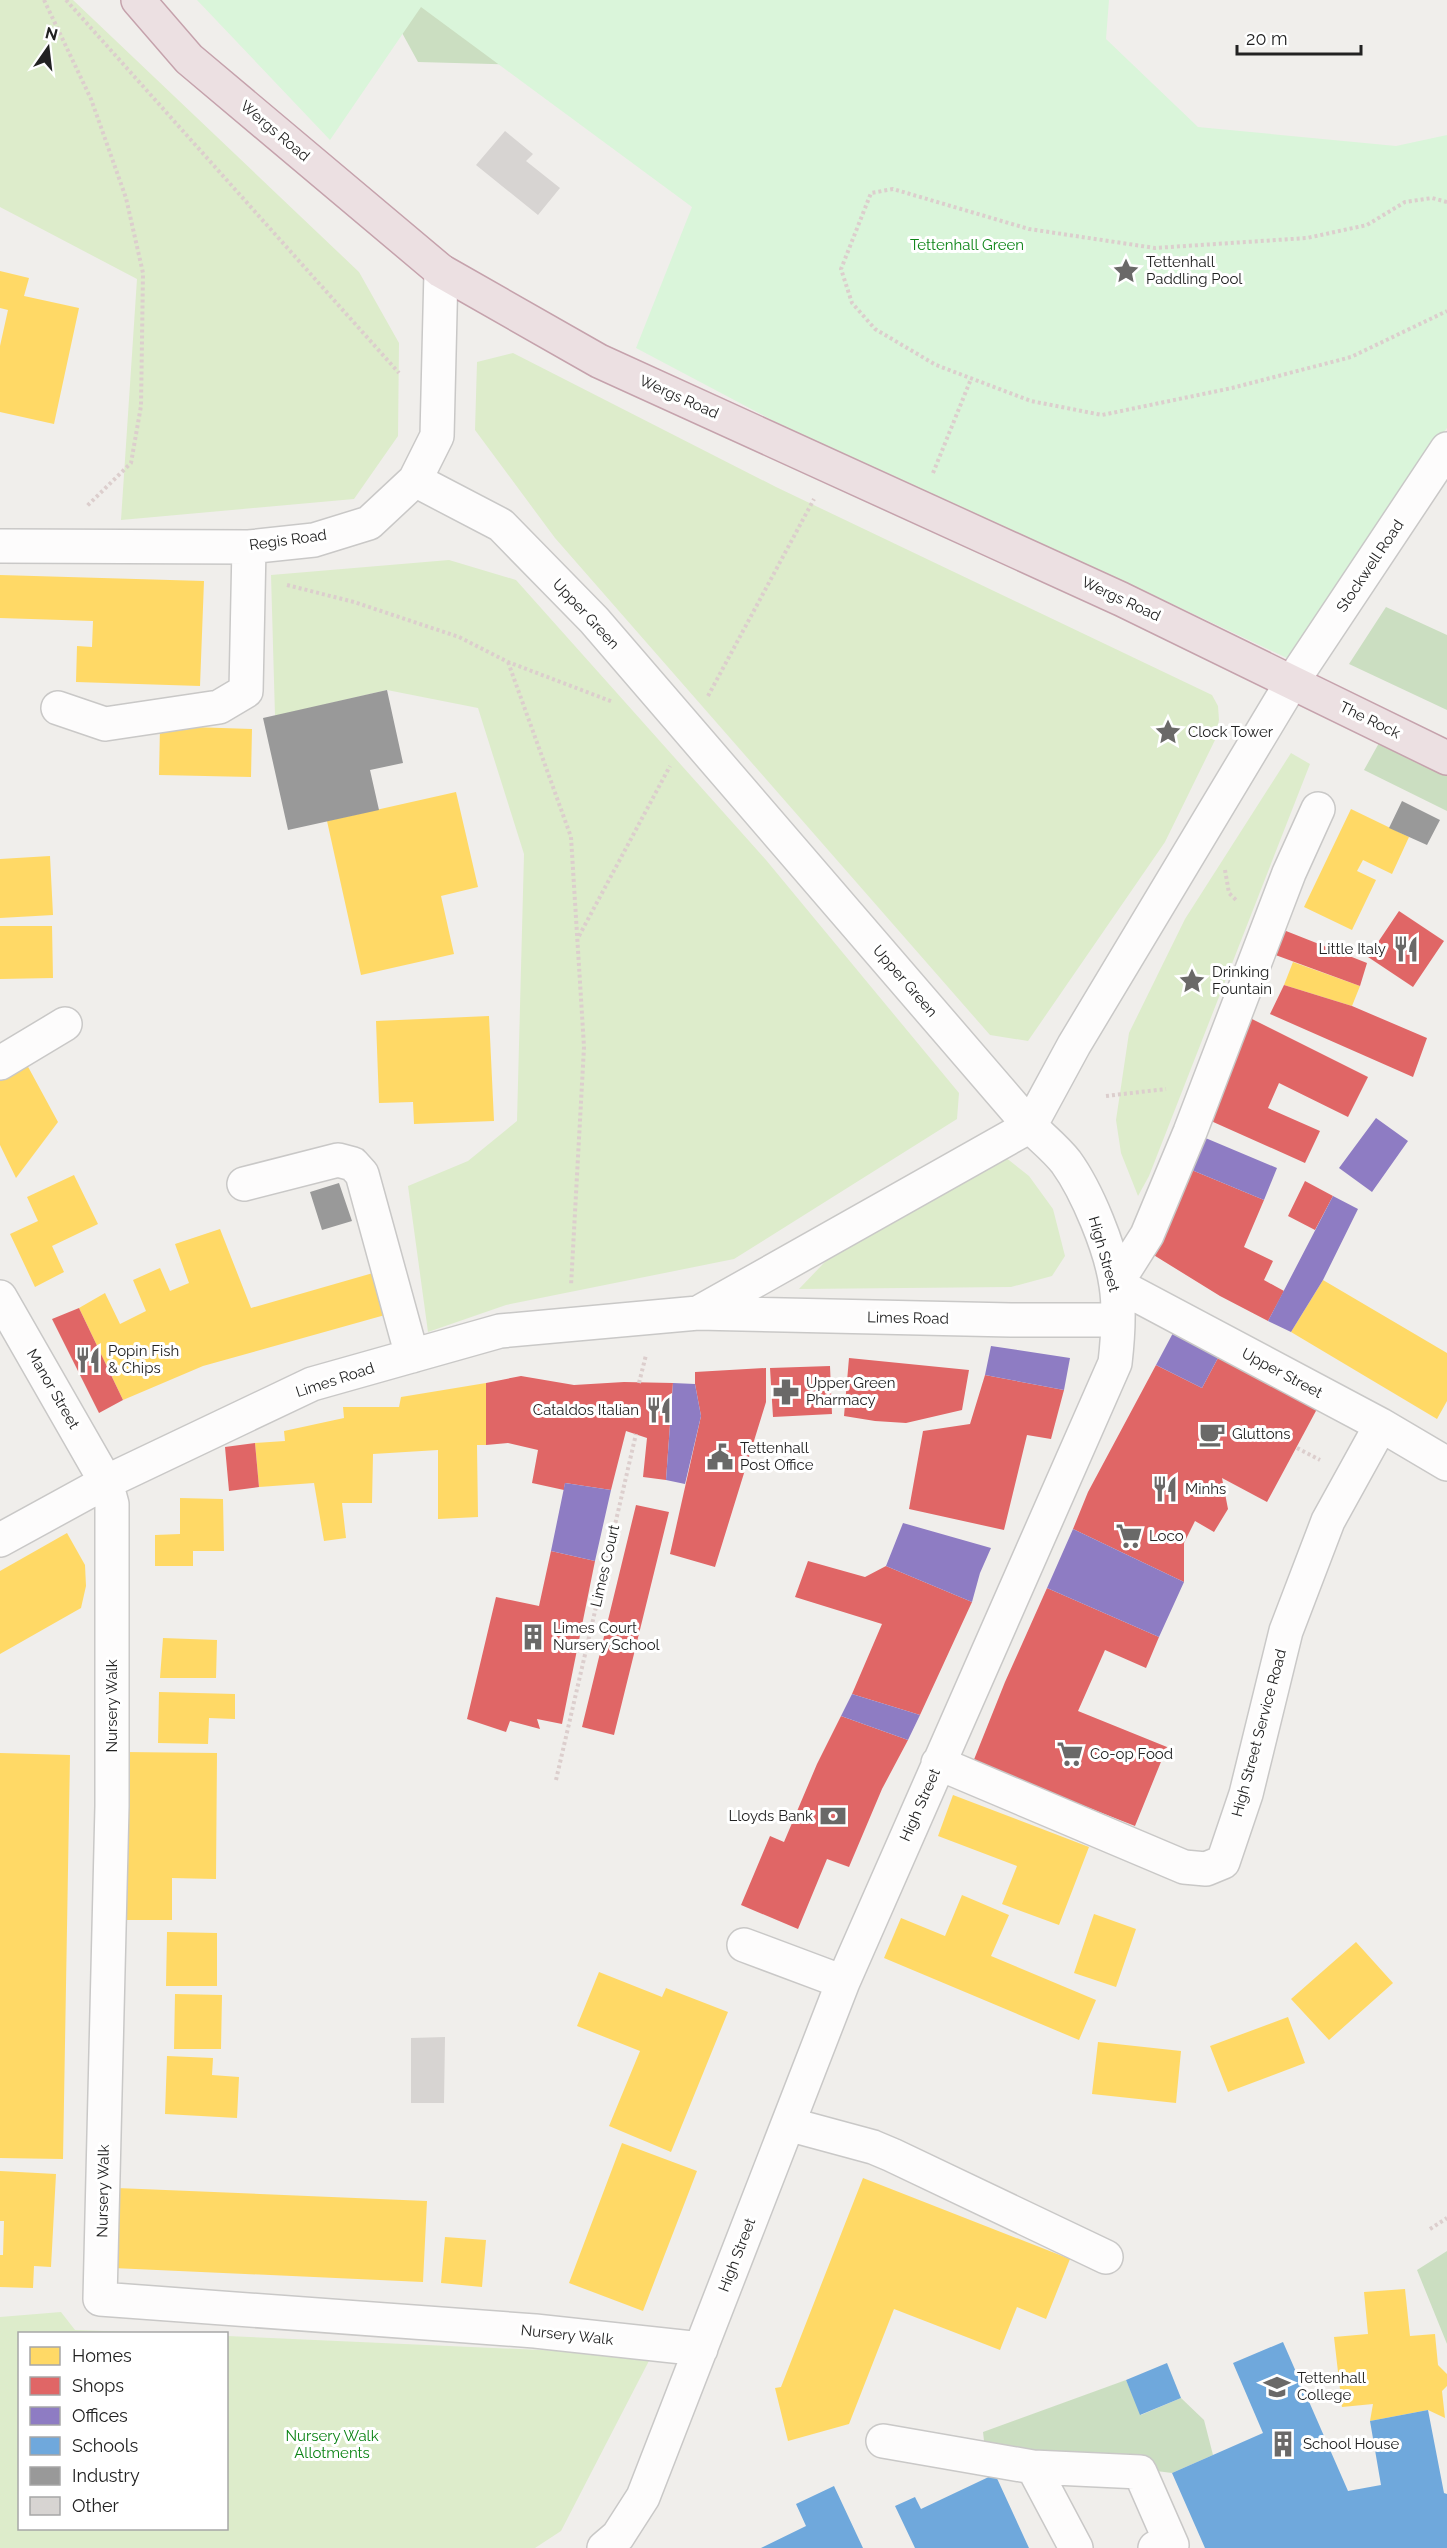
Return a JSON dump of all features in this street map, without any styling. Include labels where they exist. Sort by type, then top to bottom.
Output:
[{"type":"highway","name":"Wergs Road","points":[[138,0],[189,59],[441,271],[599,361],[1122,599],[1292,682]]},
{"type":"highway","name":"The Rock","points":[[1292,682],[1447,758]]},
{"type":"street","name":"Regis Road","points":[[0,546],[249,561],[369,523],[414,480],[437,436],[441,271]]},
{"type":"street","name":"Stockwell Road","points":[[1292,682],[1447,449]]},
{"type":"street","name":"Upper Green","points":[[414,480],[501,525],[594,620],[1030,1126]]},
{"type":"street","points":[[58,708],[105,724],[219,707],[246,691],[249,561]]},
{"type":"street","points":[[1030,1126],[1074,1045],[1292,682]]},
{"type":"street","points":[[1116,1284],[1147,1235],[1209,1083],[1267,929],[1318,809]]},
{"type":"street","points":[[0,1063],[65,1024]]},
{"type":"street","name":"High Street","points":[[613,2544],[643,2497],[845,1977],[1115,1363],[1118,1320],[1116,1284],[1101,1233],[1085,1195],[1065,1162],[1030,1126]]},
{"type":"street","name":"Limes Road","points":[[698,1313],[1030,1126]]},
{"type":"street","points":[[244,1184],[338,1160],[353,1164],[362,1174],[412,1356]]},
{"type":"street","name":"Upper Street","points":[[1116,1284],[1381,1425],[1447,1464]]},
{"type":"street","name":"Manor Street","points":[[0,1297],[106,1482]]},
{"type":"street","name":"Limes Road","points":[[0,1540],[106,1482],[312,1384],[500,1331],[698,1313],[1118,1320]]},
{"type":"street","name":"High Street Service Road","points":[[938,1763],[1184,1867],[1206,1869],[1222,1862],[1246,1794],[1286,1631],[1328,1521],[1381,1425]]},
{"type":"street","name":"Nursery Walk","points":[[106,1482],[112,1504],[112,1806],[100,2300],[534,2331],[701,2349]]},
{"type":"street","points":[[747,1940],[845,1977]]},
{"type":"street","points":[[788,2124],[892,2155],[1106,2257]]},
{"type":"street","points":[[883,2441],[1033,2467],[1140,2472],[1172,2545],[1155,2548]]},
{"type":"street","points":[[1033,2467],[1076,2548]]},
{"type":"path","points":[[44,0],[91,99],[126,198],[143,273],[141,406],[131,462],[45,547]]},
{"type":"path","points":[[66,0],[438,417]]},
{"type":"path","points":[[1447,202],[1432,198],[1405,202],[1367,225],[1307,238],[1155,249],[1029,229],[892,189],[871,193],[841,269],[852,303],[875,329],[936,365],[1031,401],[1102,415],[1232,388],[1351,357],[1447,311]]},
{"type":"path","points":[[936,466],[971,379]]},
{"type":"path","points":[[798,531],[812,503]]},
{"type":"path","points":[[249,561],[354,602],[459,637],[508,662],[615,702]]},
{"type":"path","points":[[508,662],[572,837],[584,1047],[570,1325]]},
{"type":"path","points":[[1223,860],[1228,893],[1267,929]]},
{"type":"path","points":[[1106,1096],[1209,1083]]},
{"type":"path","name":"Limes Court","points":[[556,1780],[636,1434]]},
{"type":"path","points":[[1430,2229],[1447,2218]]},
{"type":"green space","points":[[0,0],[73,0],[359,272],[399,343],[398,436],[354,499],[121,520],[137,279],[0,207]]},
{"type":"green space","name":"Tettenhall Green","points":[[197,0],[1109,0],[1106,39],[1198,127],[1396,146],[1447,135],[1447,428],[1424,458],[1289,659],[1151,594],[838,455],[636,348],[692,207],[421,7],[330,140]]},
{"type":"green space","points":[[384,0],[577,0],[595,67],[418,62]]},
{"type":"green space","points":[[513,353],[776,487],[1212,695],[1218,706],[1219,720],[1215,740],[1165,842],[1028,1041],[990,1035],[555,538],[475,430],[477,362]]},
{"type":"green space","points":[[449,560],[516,580],[766,860],[959,1093],[957,1119],[734,1259],[506,1305],[428,1332],[408,1186],[468,1161],[517,1121],[524,854],[478,708],[387,690],[275,716],[271,575]]},
{"type":"green space","points":[[1386,607],[1447,635],[1447,710],[1349,664]]},
{"type":"green space","points":[[1379,743],[1447,773],[1447,811],[1364,770]]},
{"type":"green space","points":[[1291,753],[1310,764],[1149,1176],[1138,1196],[1121,1153],[1116,1120],[1129,1033],[1185,919]]},
{"type":"green space","points":[[1005,1157],[1029,1176],[1053,1209],[1065,1256],[1052,1276],[1011,1287],[799,1289],[844,1242]]},
{"type":"green space","points":[[1447,2251],[1447,2344],[1417,2270]]},
{"type":"green space","name":"Nursery Walk Allotments","points":[[61,2312],[75,2330],[132,2332],[18,2332],[18,2530],[228,2530],[228,2336],[652,2355],[561,2531],[535,2548],[0,2548],[0,2317]]},
{"type":"green space","points":[[1126,2380],[1141,2415],[1181,2398],[1204,2420],[1213,2455],[1172,2473],[985,2449],[983,2432]]},
{"type":"building: Homes","points":[[0,271],[29,278],[24,296],[79,308],[54,424],[0,412],[0,346],[8,310],[0,308]]},
{"type":"building: Homes","points":[[0,575],[204,581],[200,686],[76,682],[77,646],[92,647],[93,621],[0,618]]},
{"type":"building: Homes","points":[[160,726],[252,729],[251,777],[159,775]]},
{"type":"building: Homes","points":[[456,792],[478,887],[441,896],[454,954],[361,975],[327,821]]},
{"type":"building: Homes","points":[[1351,809],[1409,837],[1392,874],[1363,860],[1357,871],[1376,880],[1352,930],[1304,907]]},
{"type":"building: Homes","points":[[50,856],[53,915],[0,918],[0,859]]},
{"type":"building: Homes","points":[[0,926],[52,926],[53,978],[0,979]]},
{"type":"building: Homes","points":[[1293,962],[1360,986],[1352,1006],[1284,985]]},
{"type":"building: Homes","points":[[489,1016],[494,1121],[414,1124],[413,1102],[379,1103],[376,1021]]},
{"type":"building: Homes","points":[[26,1063],[58,1122],[16,1178],[0,1145],[0,1078]]},
{"type":"building: Homes","points":[[74,1175],[98,1224],[52,1246],[64,1272],[35,1287],[10,1234],[38,1221],[27,1197]]},
{"type":"building: Homes","points":[[220,1229],[251,1308],[373,1273],[385,1315],[203,1366],[123,1400],[79,1308],[105,1293],[120,1324],[146,1311],[133,1280],[160,1268],[170,1291],[189,1283],[175,1244]]},
{"type":"building: Homes","points":[[1323,1280],[1447,1353],[1447,1401],[1437,1419],[1291,1332]]},
{"type":"building: Homes","points":[[486,1383],[486,1445],[477,1445],[478,1517],[438,1519],[438,1450],[373,1454],[372,1503],[342,1503],[346,1538],[324,1541],[314,1483],[259,1487],[255,1443],[285,1441],[284,1431],[344,1418],[343,1407],[399,1407],[401,1397]]},
{"type":"building: Homes","points":[[180,1498],[223,1499],[224,1551],[193,1551],[193,1566],[155,1566],[155,1535],[180,1534]]},
{"type":"building: Homes","points":[[67,1533],[85,1565],[86,1586],[81,1608],[0,1654],[0,1571]]},
{"type":"building: Homes","points":[[163,1638],[217,1640],[216,1678],[160,1678]]},
{"type":"building: Homes","points":[[159,1692],[235,1694],[235,1719],[209,1718],[208,1744],[158,1743]]},
{"type":"building: Homes","points":[[125,1752],[217,1753],[216,1879],[172,1878],[172,1920],[123,1920]]},
{"type":"building: Homes","points":[[0,1753],[70,1755],[63,2159],[0,2158]]},
{"type":"building: Homes","points":[[953,1795],[1089,1847],[1059,1925],[1002,1904],[1017,1866],[938,1836]]},
{"type":"building: Homes","points":[[962,1895],[1009,1915],[991,1956],[1096,2000],[1079,2040],[884,1958],[901,1918],[945,1936]]},
{"type":"building: Homes","points":[[1094,1914],[1136,1929],[1116,1987],[1074,1973]]},
{"type":"building: Homes","points":[[167,1932],[217,1933],[217,1986],[166,1986]]},
{"type":"building: Homes","points":[[1356,1942],[1393,1983],[1329,2040],[1291,1999]]},
{"type":"building: Homes","points":[[599,1972],[662,1997],[666,1988],[728,2012],[671,2152],[609,2126],[640,2051],[577,2026]]},
{"type":"building: Homes","points":[[175,1994],[222,1995],[221,2049],[174,2049]]},
{"type":"building: Homes","points":[[1288,2017],[1305,2063],[1228,2092],[1210,2046]]},
{"type":"building: Homes","points":[[1098,2042],[1181,2051],[1176,2103],[1092,2094]]},
{"type":"building: Homes","points":[[167,2056],[213,2058],[212,2075],[239,2077],[237,2118],[165,2114]]},
{"type":"building: Homes","points":[[622,2143],[697,2171],[643,2311],[569,2283]]},
{"type":"building: Homes","points":[[0,2171],[56,2174],[51,2267],[34,2266],[33,2288],[0,2287],[0,2255],[3,2255],[4,2221],[0,2221]]},
{"type":"building: Homes","points":[[863,2178],[1070,2259],[1046,2319],[1017,2307],[1000,2350],[894,2309],[849,2424],[788,2441],[775,2388],[781,2387]]},
{"type":"building: Homes","points":[[117,2188],[427,2201],[423,2282],[113,2268]]},
{"type":"building: Homes","points":[[445,2237],[486,2240],[482,2287],[441,2283]]},
{"type":"building: Homes","points":[[1405,2289],[1410,2336],[1435,2334],[1438,2365],[1447,2374],[1447,2386],[1442,2391],[1445,2418],[1428,2410],[1370,2421],[1373,2404],[1342,2407],[1334,2337],[1368,2334],[1364,2292]]},
{"type":"building: Shops","name":"Little Italy","points":[[1399,911],[1444,941],[1413,987],[1368,957]]},
{"type":"building: Shops","points":[[1281,929],[1367,963],[1360,986],[1270,953]]},
{"type":"building: Shops","points":[[1284,985],[1352,1006],[1427,1038],[1413,1077],[1270,1014]]},
{"type":"building: Shops","points":[[1246,1016],[1368,1077],[1348,1117],[1279,1083],[1268,1108],[1320,1131],[1305,1163],[1202,1117]]},
{"type":"building: Shops","points":[[1182,1166],[1264,1200],[1244,1247],[1273,1261],[1264,1280],[1284,1291],[1268,1321],[1220,1296],[1152,1254]]},
{"type":"building: Shops","points":[[1305,1181],[1333,1196],[1315,1230],[1288,1216]]},
{"type":"building: Shops","name":"Popin Fish & Chips","points":[[79,1308],[123,1400],[99,1413],[52,1319]]},
{"type":"building: Shops","points":[[1219,1356],[1317,1409],[1267,1502],[1222,1478],[1228,1509],[1214,1532],[1195,1521],[1184,1543],[1184,1582],[1073,1529],[1088,1492],[1156,1365],[1202,1388]]},
{"type":"building: Shops","points":[[849,1358],[969,1370],[962,1410],[906,1423],[844,1416]]},
{"type":"building: Shops","points":[[830,1366],[832,1414],[773,1417],[770,1368]]},
{"type":"building: Shops","points":[[766,1368],[766,1402],[715,1567],[670,1554],[701,1416],[695,1372]]},
{"type":"building: Shops","points":[[985,1375],[1064,1390],[1051,1439],[1027,1435],[1004,1530],[909,1509],[923,1431],[970,1424]]},
{"type":"building: Shops","points":[[521,1376],[574,1385],[624,1382],[673,1383],[666,1480],[643,1477],[647,1438],[626,1431],[611,1490],[565,1483],[564,1490],[532,1483],[538,1450],[508,1443],[486,1445],[486,1383]]},
{"type":"building: Shops","points":[[255,1443],[259,1487],[229,1491],[225,1447]]},
{"type":"building: Shops","points":[[636,1505],[669,1512],[614,1735],[582,1727]]},
{"type":"building: Shops","name":"Limes Court Nursery School","points":[[551,1551],[595,1561],[562,1724],[537,1719],[540,1729],[510,1721],[506,1732],[467,1719],[496,1597],[539,1606]]},
{"type":"building: Shops","points":[[808,1561],[865,1577],[886,1566],[972,1602],[920,1715],[852,1694],[882,1624],[795,1597]]},
{"type":"building: Shops","name":"Co-op Food","points":[[1047,1588],[1159,1637],[1146,1668],[1105,1650],[1078,1711],[1167,1747],[1135,1826],[973,1762],[1005,1682]]},
{"type":"building: Shops","points":[[841,1716],[908,1740],[882,1789],[849,1867],[827,1859],[798,1929],[741,1905],[770,1836],[784,1842],[817,1764]]},
{"type":"building: Offices","points":[[1376,1118],[1408,1141],[1372,1192],[1339,1168]]},
{"type":"building: Offices","points":[[1196,1134],[1277,1168],[1264,1200],[1182,1166]]},
{"type":"building: Offices","points":[[1333,1196],[1358,1209],[1323,1280],[1291,1332],[1268,1321]]},
{"type":"building: Offices","points":[[1173,1333],[1219,1356],[1202,1388],[1156,1365]]},
{"type":"building: Offices","points":[[991,1346],[1070,1358],[1064,1390],[985,1375]]},
{"type":"building: Offices","points":[[673,1383],[695,1384],[701,1416],[685,1484],[666,1480]]},
{"type":"building: Offices","points":[[565,1483],[611,1490],[595,1561],[551,1551]]},
{"type":"building: Offices","points":[[903,1523],[991,1548],[980,1573],[972,1602],[886,1566]]},
{"type":"building: Offices","points":[[1073,1529],[1184,1582],[1159,1637],[1047,1588]]},
{"type":"building: Offices","points":[[852,1694],[920,1715],[908,1740],[841,1716]]},
{"type":"building: Schools","name":"School House","points":[[1283,2342],[1348,2491],[1381,2485],[1370,2421],[1428,2410],[1444,2493],[1447,2494],[1447,2548],[1205,2548],[1172,2473],[1263,2433],[1233,2363]]},
{"type":"building: Schools","points":[[1167,2363],[1181,2398],[1140,2415],[1126,2380]]},
{"type":"building: Schools","points":[[995,2474],[1029,2548],[915,2548],[895,2506],[915,2497],[921,2509]]},
{"type":"building: Schools","points":[[834,2486],[863,2548],[761,2548],[806,2526],[796,2504]]},
{"type":"building: Industry","points":[[387,690],[403,763],[370,770],[379,810],[288,830],[263,718]]},
{"type":"building: Industry","points":[[1402,801],[1440,820],[1427,845],[1389,828]]},
{"type":"building: Industry","points":[[339,1183],[352,1221],[322,1230],[310,1192]]},
{"type":"building: Other","points":[[505,131],[533,154],[526,161],[560,188],[538,215],[476,165]]},
{"type":"building: Other","points":[[445,2037],[444,2103],[411,2103],[411,2038]]},
{"type":"place","name":"Tettenhall Paddling Pool","points":[[1126,271]]},
{"type":"place","name":"Clock Tower","points":[[1168,732]]},
{"type":"place","name":"Little Italy","points":[[1406,949]]},
{"type":"place","name":"Drinking Fountain","points":[[1192,981]]},
{"type":"place","name":"Popin Fish & Chips","points":[[88,1360]]},
{"type":"place","name":"Upper Green Pharmacy","points":[[786,1392]]},
{"type":"place","name":"Cataldos Italian","points":[[659,1410]]},
{"type":"place","name":"Gluttons","points":[[1212,1434]]},
{"type":"place","name":"Tettenhall Post Office","points":[[720,1457]]},
{"type":"place","name":"Minhs","points":[[1165,1489]]},
{"type":"place","name":"Loco","points":[[1129,1536]]},
{"type":"place","name":"Limes Court Nursery School","points":[[533,1637]]},
{"type":"place","name":"Co-op Food","points":[[1070,1754]]},
{"type":"place","name":"Lloyds Bank","points":[[833,1816]]},
{"type":"place","name":"Tettenhall College","points":[[1277,2387]]},
{"type":"place","name":"School House","points":[[1283,2444]]}]
